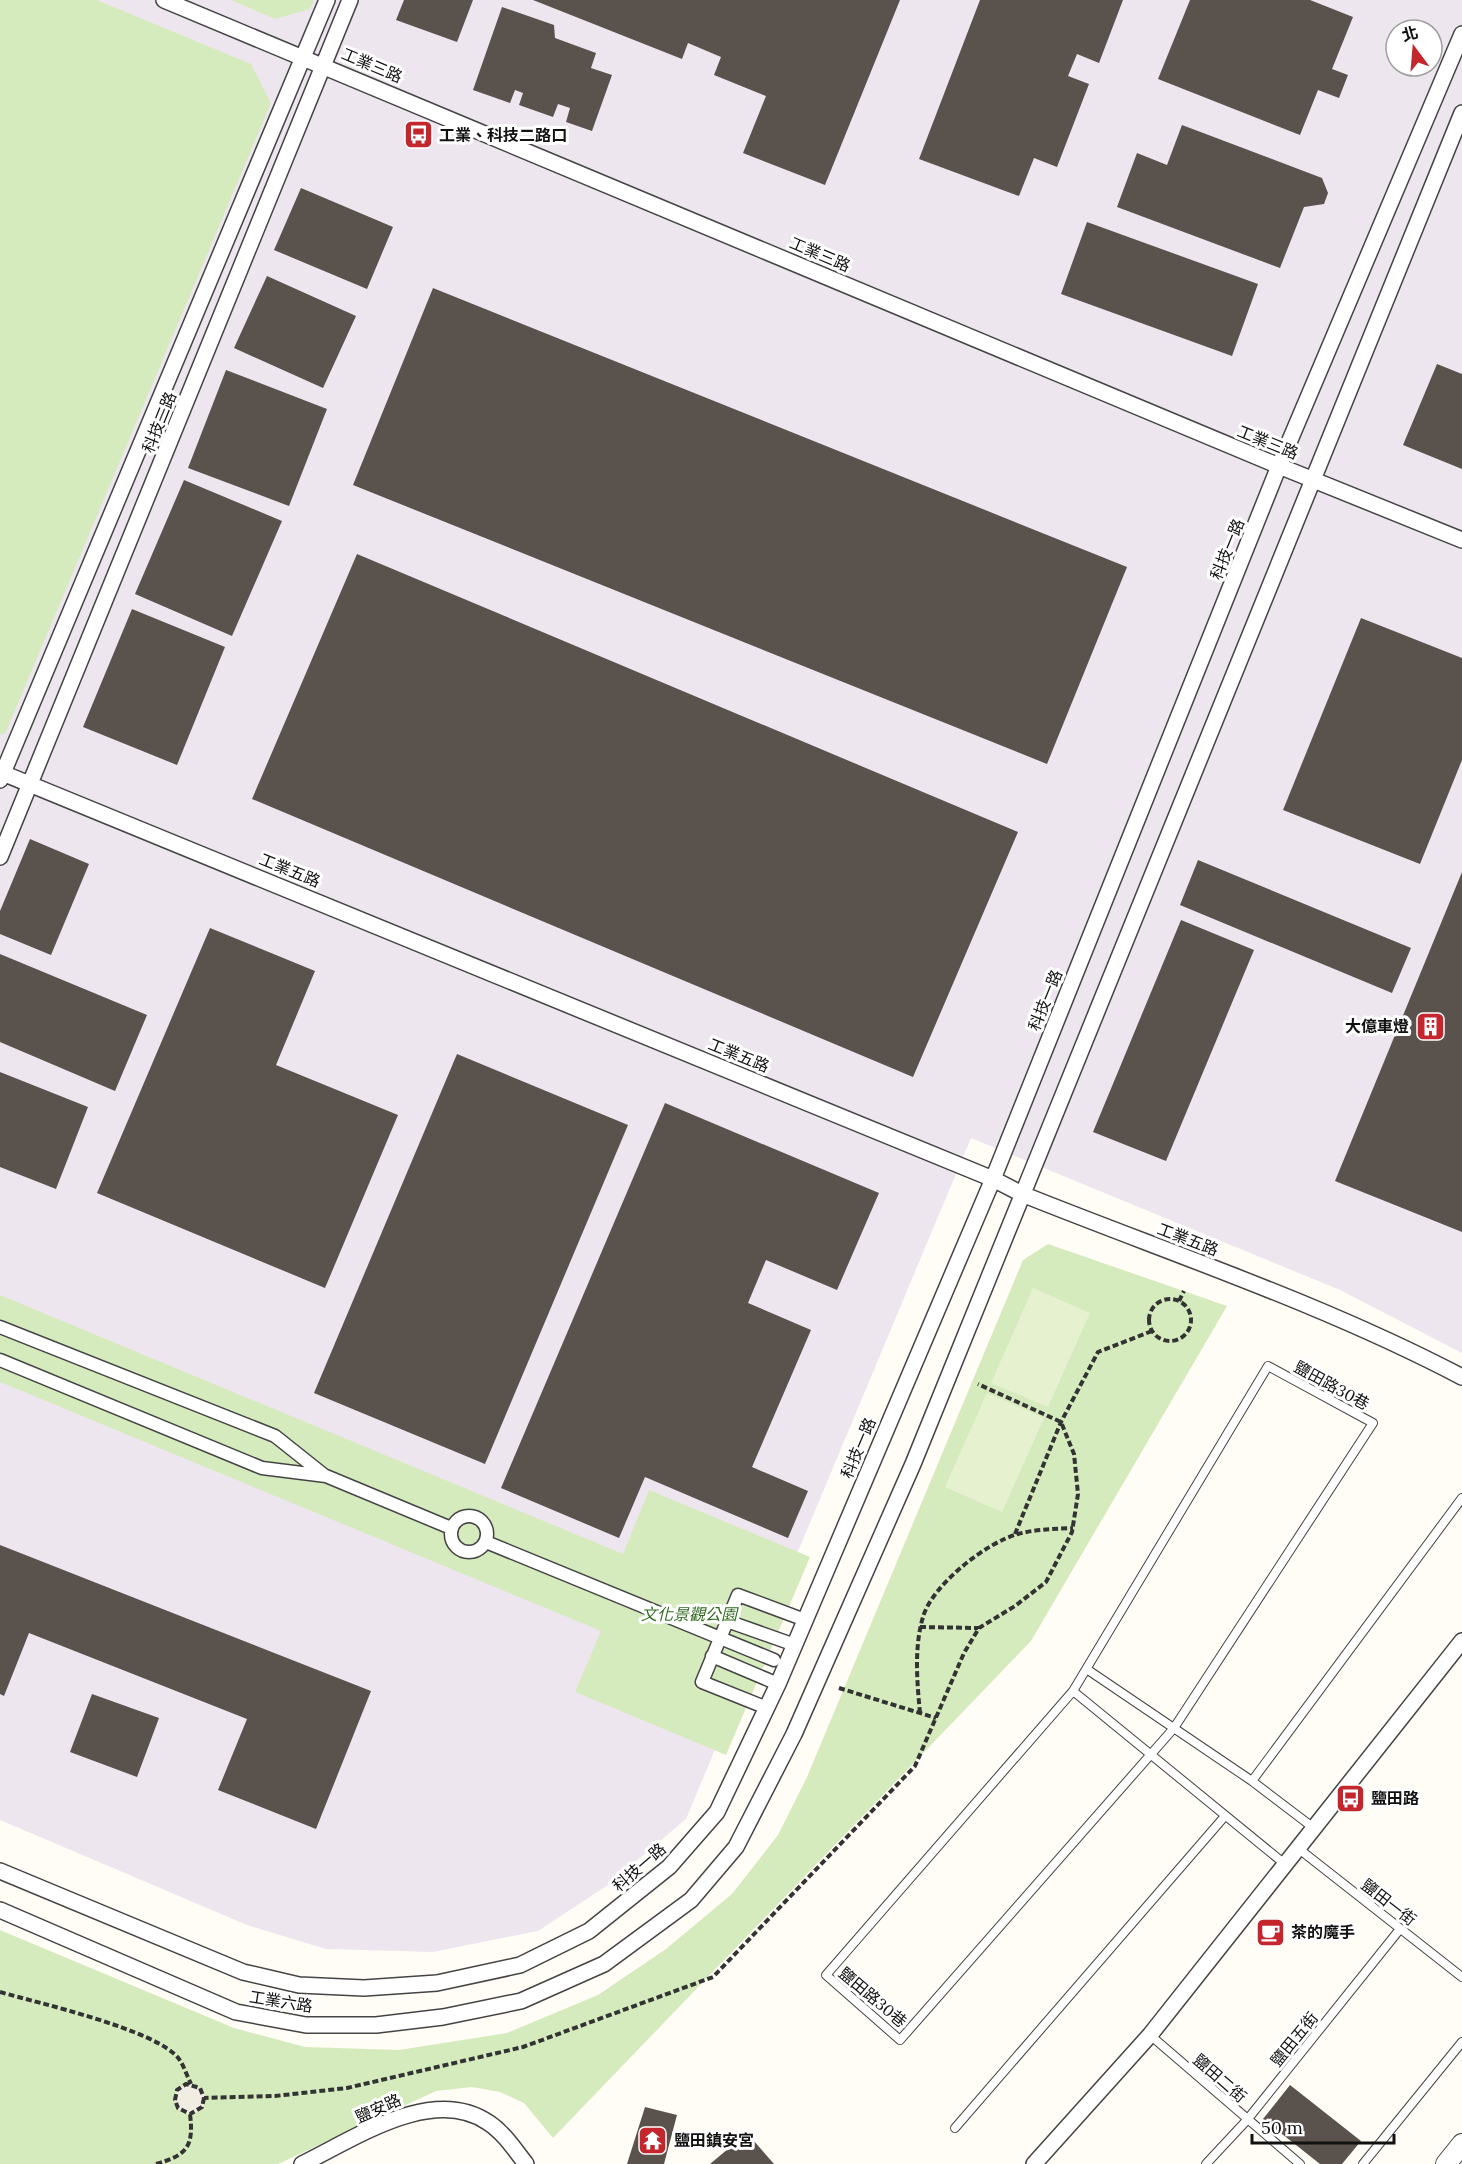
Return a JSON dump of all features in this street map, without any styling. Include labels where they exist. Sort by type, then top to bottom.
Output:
[{"type":"street","name":"工業三路","points":[[164,0],[325,65],[1279,466],[1462,540]]},
{"type":"street","name":"科技二路","points":[[1,775],[327,0]]},
{"type":"street","name":"科技二路","points":[[0,857],[350,0]]},
{"type":"street","name":"科技一路","points":[[589,1931],[669,1867],[717,1812],[767,1708],[993,1179],[1279,466],[1462,34]]},
{"type":"street","points":[[1022,1194],[1315,480],[1462,113]]},
{"type":"street","name":"工業五路","points":[[1,775],[30,784],[993,1179],[1022,1194],[1292,1300],[1405,1347],[1462,1377]]},
{"type":"street","name":"工業六路","points":[[0,1910],[236,2012],[306,2025],[376,2025],[443,2017],[521,2001],[604,1964],[691,1900],[736,1846],[794,1734],[903,1485],[1022,1194]]},
{"type":"street","points":[[0,1327],[275,1436],[326,1476]]},
{"type":"street","points":[[0,1360],[262,1468],[326,1476],[452,1528]]},
{"type":"street","points":[[464,1516],[476,1517],[485,1525],[486,1542],[477,1551],[459,1550],[452,1541],[452,1528],[464,1516]]},
{"type":"street","points":[[486,1542],[774,1660]]},
{"type":"street","points":[[767,1708],[702,1682],[738,1595],[805,1620]]},
{"type":"street","points":[[727,1621],[795,1645]]},
{"type":"street","points":[[1034,2164],[1150,2035],[1462,1641]]},
{"type":"street","points":[[712,1656],[778,1684]]},
{"type":"street","name":"工業六路","points":[[0,1871],[243,1972],[299,1985],[364,1988],[437,1983],[520,1965],[589,1931]]},
{"type":"street","name":"鹽安路","points":[[302,2164],[409,2112],[439,2109],[468,2113],[489,2123],[512,2144],[526,2164]]},
{"type":"street","points":[[1446,2164],[1462,2144]]},
{"type":"lane","name":"鹽田路30巷","points":[[1268,1366],[1373,1423],[1174,1728],[1153,1756],[900,2040],[826,1975],[1073,1691],[1088,1670],[1268,1366]]},
{"type":"lane","points":[[1252,1781],[1462,1498]]},
{"type":"lane","points":[[1088,1670],[1252,1781],[1315,1829]]},
{"type":"lane","points":[[1073,1691],[1286,1865]]},
{"type":"lane","points":[[955,2128],[1225,1816]]},
{"type":"lane","name":"鹽田一街","points":[[1299,1849],[1462,1977]]},
{"type":"lane","name":"鹽田五街","points":[[1206,2164],[1247,2120],[1400,1929]]},
{"type":"lane","name":"鹽田二街","points":[[1150,2035],[1300,2164]]},
{"type":"lane","points":[[1363,2164],[1462,2042]]},
{"type":"path","points":[[1179,1301],[1184,1292]]},
{"type":"path","points":[[1166,1300],[1179,1301],[1185,1305],[1191,1317],[1188,1331],[1177,1340],[1163,1339],[1152,1331],[1149,1318],[1155,1306],[1166,1300]]},
{"type":"path","points":[[1015,1534],[1061,1422],[1098,1352],[1152,1331]]},
{"type":"path","points":[[920,1713],[917,1678],[920,1627],[923,1614],[938,1590],[973,1557],[1015,1534],[1041,1529],[1073,1528]]},
{"type":"path","points":[[920,1627],[979,1628]]},
{"type":"path","points":[[839,1688],[936,1718]]},
{"type":"path","points":[[0,1992],[95,2020],[152,2040],[178,2058],[191,2084]]},
{"type":"path","points":[[156,2164],[178,2158],[188,2148],[193,2134],[190,2114]]},
{"type":"shaded area","points":[[0,0],[1462,0],[1462,1353],[1340,1290],[971,1138],[686,1819],[608,1885],[538,1931],[433,1952],[326,1949],[247,1925],[0,1820]]},
{"type":"shaded area","points":[[190,2084],[196,2085],[204,2093],[204,2105],[196,2113],[190,2114],[184,2113],[176,2105],[175,2099],[176,2093],[184,2085]]},
{"type":"green space","points":[[0,0],[97,0],[251,64],[271,103],[5,734],[0,734]]},
{"type":"green space","points":[[231,0],[314,0],[310,9],[275,19]]},
{"type":"green space","points":[[1048,1244],[1227,1306],[1031,1641],[553,2138],[524,2103],[500,2092],[472,2087],[436,2091],[278,2164],[0,2164],[0,1930],[234,2028],[305,2047],[399,2050],[507,2033],[598,1995],[666,1949],[732,1894],[778,1835],[807,1777],[1023,1260]]},
{"type":"green space","points":[[1033,1288],[1090,1313],[1048,1407],[991,1383]]},
{"type":"green space","name":"文化景觀公園","points":[[0,1295],[623,1554],[649,1490],[810,1557],[726,1755],[575,1692],[601,1631],[0,1382]]},
{"type":"green space","points":[[987,1393],[1044,1418],[1002,1512],[945,1487]]},
{"type":"building","points":[[404,0],[473,0],[457,42],[396,20]]},
{"type":"building","points":[[533,0],[900,0],[825,185],[743,153],[766,96],[714,75],[721,57],[688,43],[682,59]]},
{"type":"building","points":[[980,0],[1123,0],[1099,63],[1077,54],[1068,76],[1089,84],[1057,167],[1034,158],[1019,196],[919,159]]},
{"type":"building","points":[[1190,0],[1310,0],[1353,17],[1332,69],[1348,75],[1339,98],[1318,90],[1300,135],[1158,79]]},
{"type":"building","points":[[502,7],[554,25],[555,38],[596,53],[591,68],[612,75],[592,131],[566,122],[570,108],[558,104],[553,117],[519,105],[523,93],[515,90],[510,103],[473,90]]},
{"type":"building","points":[[1182,125],[1322,178],[1328,193],[1324,204],[1304,207],[1280,268],[1117,207],[1137,153],[1167,165]]},
{"type":"building","points":[[301,188],[393,227],[367,289],[274,250]]},
{"type":"building","points":[[1087,222],[1258,284],[1232,356],[1061,294]]},
{"type":"building","points":[[267,276],[356,316],[323,388],[234,348]]},
{"type":"building","points":[[433,288],[1127,567],[1047,764],[353,485]]},
{"type":"building","points":[[1437,364],[1462,374],[1462,469],[1403,445]]},
{"type":"building","points":[[226,370],[327,409],[289,506],[188,468]]},
{"type":"building","points":[[184,480],[282,521],[232,636],[135,594]]},
{"type":"building","points":[[357,554],[1018,832],[913,1077],[252,799]]},
{"type":"building","points":[[132,609],[225,647],[177,765],[83,727]]},
{"type":"building","points":[[1361,618],[1462,658],[1462,760],[1420,864],[1283,810]]},
{"type":"building","points":[[30,839],[89,864],[51,955],[0,934],[0,911]]},
{"type":"building","points":[[1198,860],[1411,948],[1392,993],[1180,905]]},
{"type":"building","name":"大億車燈","points":[[1462,872],[1462,1232],[1335,1181]]},
{"type":"building","points":[[1181,920],[1254,950],[1166,1161],[1093,1132]]},
{"type":"building","points":[[210,928],[315,971],[276,1065],[398,1115],[325,1288],[97,1193]]},
{"type":"building","points":[[0,954],[147,1015],[115,1091],[0,1042]]},
{"type":"building","points":[[457,1054],[628,1125],[485,1464],[314,1393]]},
{"type":"building","points":[[0,1072],[88,1107],[56,1189],[0,1167]]},
{"type":"building","points":[[665,1103],[879,1193],[837,1290],[766,1260],[748,1303],[811,1330],[752,1467],[808,1491],[788,1538],[645,1477],[619,1538],[501,1488]]},
{"type":"building","points":[[0,1545],[371,1691],[316,1829],[218,1790],[247,1719],[29,1633],[4,1696],[0,1694]]},
{"type":"building","points":[[92,1694],[159,1718],[137,1777],[70,1752]]},
{"type":"building","points":[[1290,2085],[1361,2141],[1342,2164],[1320,2164],[1263,2119]]},
{"type":"building","name":"鹽田鎮安宮","points":[[645,2107],[677,2115],[664,2164],[627,2164]]},
{"type":"building","points":[[747,2133],[774,2164],[710,2164]]},
{"type":"place","name":"工業、科技二路口","points":[[418,135]]},
{"type":"place","name":"大億車燈","points":[[1430,1026]]},
{"type":"place","name":"鹽田路","points":[[1350,1798]]},
{"type":"place","name":"茶的魔手","points":[[1270,1932]]},
{"type":"place","name":"鹽田鎮安宮","points":[[653,2140]]}]
